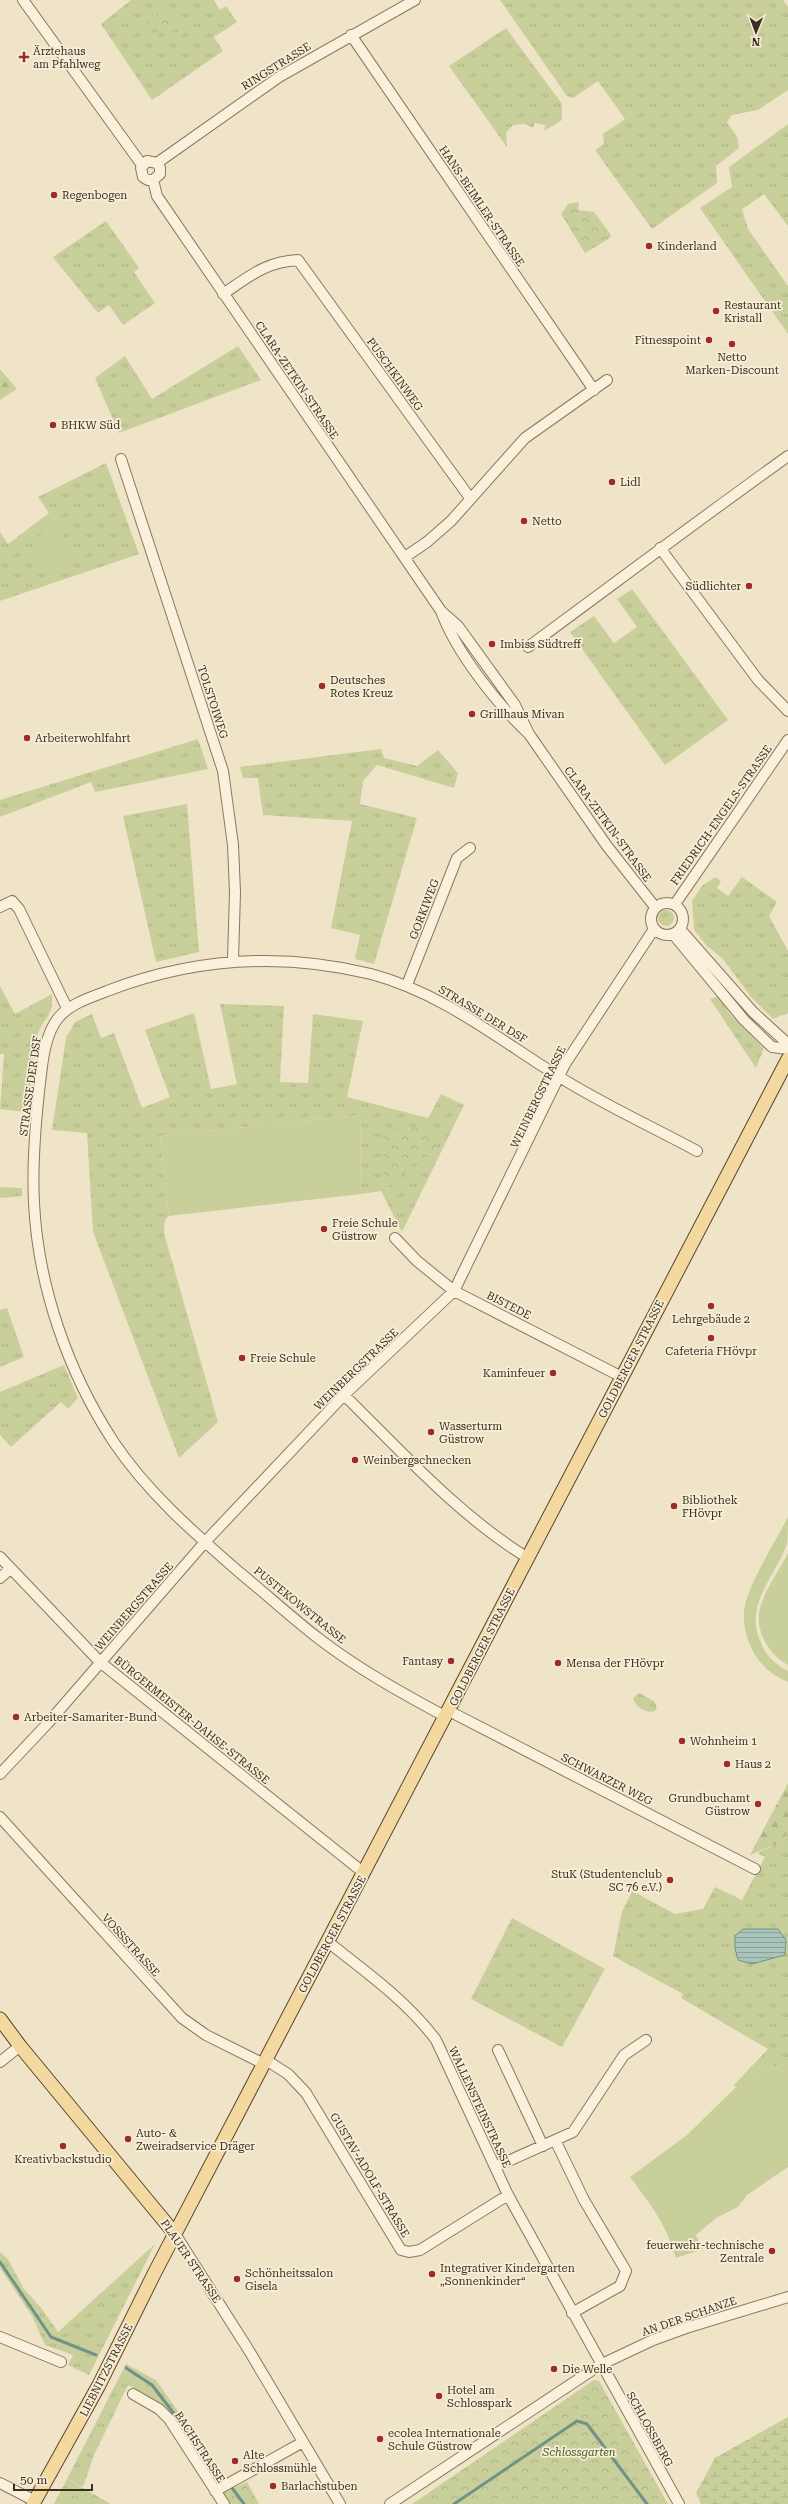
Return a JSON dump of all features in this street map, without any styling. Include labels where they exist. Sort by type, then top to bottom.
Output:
[{"type":"main road","name":"GOLDBERGER STRASSE","points":[[175,2234],[448,1714],[788,1059]]},
{"type":"main road","name":"PLAUER STRASSE","points":[[0,2019],[20,2046],[175,2234]]},
{"type":"main road","name":"LIEBNITZSTRASSE","points":[[34,2502],[99,2385],[175,2234]]},
{"type":"street","name":"CLARA-ZETKIN-STRASSE","points":[[23,0],[142,165],[141,171],[143,177],[148,180],[153,180],[156,196],[441,611],[458,626],[516,705],[529,734],[607,846],[655,907]]},
{"type":"street","name":"RINGSTRASSE","points":[[157,163],[279,77],[350,35],[415,0]]},
{"type":"street","name":"HANS-BEIMLER-STRASSE","points":[[350,35],[594,390]]},
{"type":"street","points":[[142,165],[150,161],[157,163],[160,168],[160,174],[153,180]]},
{"type":"street","name":"PUSCHKINWEG","points":[[223,294],[277,261],[298,260],[470,498]]},
{"type":"street","points":[[405,557],[427,542],[451,521],[525,438],[607,380]]},
{"type":"street","points":[[528,647],[660,548],[788,456]]},
{"type":"street","name":"TOLSTOIWEG","points":[[121,459],[223,771],[229,799],[234,851],[233,960]]},
{"type":"street","points":[[660,548],[736,653],[762,685],[788,711]]},
{"type":"street","name":"FRIEDRICH-ENGELS-STRASSE","points":[[675,904],[788,740]]},
{"type":"street","name":"GORKIWEG","points":[[407,985],[457,858],[470,848]]},
{"type":"street","points":[[0,907],[12,901],[19,909],[67,1008]]},
{"type":"street","points":[[663,903],[675,904],[683,914],[676,932],[661,934],[654,929],[650,918],[655,907],[663,903]]},
{"type":"street","name":"WEINBERGSTRASSE","points":[[0,1774],[205,1542],[344,1395],[454,1291],[559,1077],[580,1040],[654,929]]},
{"type":"street","points":[[676,932],[753,1012],[788,1044]]},
{"type":"street","points":[[676,932],[744,1020],[772,1047],[788,1049]]},
{"type":"street","name":"STRASSE DER DSF","points":[[205,1542],[145,1484],[113,1440],[70,1358],[48,1288],[36,1225],[34,1153],[40,1083],[48,1035],[55,1021],[67,1008],[123,985],[162,972],[233,960],[266,960],[339,967],[407,985],[484,1026],[559,1077],[697,1151]]},
{"type":"street","name":"BISTEDE","points":[[395,1238],[417,1260],[454,1291],[622,1377]]},
{"type":"street","points":[[344,1395],[424,1473],[498,1539],[528,1558]]},
{"type":"street","name":"PUSTEKOWSTRASSE","points":[[205,1542],[318,1638],[380,1681],[448,1714]]},
{"type":"street","name":"BÜRGERMEISTER-DAHSE-STRASSE","points":[[0,1557],[100,1662],[364,1873]]},
{"type":"street","points":[[0,1578],[10,1569]]},
{"type":"street","name":"SCHWARZER WEG","points":[[448,1714],[755,1869]]},
{"type":"street","name":"VOSSSTRASSE","points":[[0,1817],[182,2018],[206,2035],[265,2062]]},
{"type":"street","name":"WALLENSTEINSTRASSE","points":[[328,1942],[394,1995],[436,2040],[508,2195],[600,2365]]},
{"type":"street","points":[[495,2167],[573,2132],[624,2055],[646,2040]]},
{"type":"street","points":[[0,2062],[20,2046]]},
{"type":"street","points":[[498,2050],[543,2146]]},
{"type":"street","name":"GUSTAV-ADOLF-STRASSE","points":[[265,2062],[288,2074],[306,2093],[401,2250],[410,2252],[420,2250],[508,2195]]},
{"type":"street","points":[[555,2140],[584,2200],[626,2271],[620,2286],[572,2313]]},
{"type":"street","name":"PLAUER STRASSE","points":[[175,2234],[340,2504]]},
{"type":"street","name":"AN DER SCHANZE","points":[[390,2504],[600,2365],[653,2340],[720,2317],[788,2297]]},
{"type":"street","points":[[0,2337],[61,2362]]},
{"type":"street","name":"SCHLOSSBERG","points":[[600,2365],[678,2504]]},
{"type":"street","name":"BACHSTRASSE","points":[[133,2394],[159,2409],[169,2418],[224,2504]]},
{"type":"street","points":[[215,2491],[303,2442]]},
{"type":"street","points":[[0,2483],[34,2502]]},
{"type":"green space","points":[[131,0],[214,0],[220,10],[226,6],[237,22],[214,37],[223,51],[152,100],[101,24]]},
{"type":"green space","points":[[500,0],[783,0],[788,7],[788,90],[758,110],[732,115],[727,122],[738,139],[739,148],[716,166],[717,183],[652,229],[595,150],[604,144],[603,134],[625,119],[598,81],[573,98],[567,96]]},
{"type":"green space","points":[[147,13],[179,15],[178,34],[146,32]]},
{"type":"green space","points":[[506,28],[562,104],[562,120],[544,131],[545,125],[535,123],[533,128],[525,124],[513,125],[506,133],[507,147],[449,66]]},
{"type":"green space","points":[[788,124],[788,226],[764,194],[742,209],[748,229],[788,286],[788,334],[700,208],[732,187],[729,167]]},
{"type":"green space","points":[[579,202],[578,210],[594,212],[611,235],[610,238],[585,253],[561,214],[568,204]]},
{"type":"green space","points":[[106,221],[139,268],[134,272],[155,303],[123,325],[109,305],[98,313],[53,257]]},
{"type":"green space","points":[[238,346],[261,380],[119,433],[95,378],[125,356],[152,399]]},
{"type":"green space","points":[[0,369],[17,389],[0,400]]},
{"type":"green space","points":[[106,463],[139,554],[0,601],[0,532],[8,544],[49,513],[38,497]]},
{"type":"green space","points":[[52,520],[62,531],[71,568],[57,574],[31,572],[39,537]]},
{"type":"green space","points":[[632,589],[728,720],[665,765],[570,632],[594,616],[614,643],[637,627],[617,599]]},
{"type":"green space","points":[[198,739],[208,769],[95,792],[91,782],[0,817],[0,800]]},
{"type":"green space","points":[[381,749],[384,758],[417,766],[438,750],[458,773],[454,788],[377,765],[363,781],[360,804],[417,818],[374,964],[355,959],[360,935],[331,928],[352,821],[263,815],[258,778],[243,778],[240,767]]},
{"type":"green space","points":[[187,804],[199,952],[156,962],[123,816]]},
{"type":"green space","points":[[715,877],[721,881],[717,888],[728,896],[742,877],[777,902],[769,916],[788,951],[788,1013],[773,1019],[751,997],[723,959],[707,946],[694,930],[692,901],[702,886]]},
{"type":"green space","points":[[663,910],[669,910],[674,915],[672,924],[669,926],[663,926],[658,921],[658,915]]},
{"type":"green space","points":[[0,986],[15,1014],[52,994],[52,1007],[38,1033],[36,1040],[32,1070],[30,1109],[25,1112],[0,1109],[4,1054],[0,1054]]},
{"type":"green space","points":[[719,996],[729,1013],[764,1048],[756,1068],[710,999]]},
{"type":"green space","points":[[220,1004],[284,1006],[280,1082],[308,1083],[313,1014],[363,1021],[347,1097],[428,1118],[441,1094],[464,1105],[402,1232],[381,1191],[361,1194],[360,1115],[160,1136],[169,1216],[165,1220],[164,1233],[218,1422],[179,1458],[93,1232],[87,1133],[52,1130],[66,1038],[75,1022],[92,1014],[101,1038],[114,1033],[142,1108],[170,1097],[145,1030],[194,1013],[211,1089],[237,1084]]},
{"type":"green space","points":[[360,1115],[361,1194],[169,1216],[160,1136]]},
{"type":"green space","points":[[425,1128],[436,1151],[384,1189],[383,1137],[397,1129]]},
{"type":"green space","points":[[0,1187],[22,1188],[22,1196],[0,1198]]},
{"type":"green space","points":[[7,1308],[24,1357],[0,1367],[0,1310]]},
{"type":"green space","points":[[64,1365],[78,1398],[68,1409],[61,1402],[11,1447],[0,1435],[0,1392]]},
{"type":"green space","points":[[788,1517],[787,1544],[758,1604],[756,1629],[763,1648],[772,1660],[788,1671],[788,1682],[770,1671],[755,1655],[747,1637],[744,1624],[744,1611],[752,1585]]},
{"type":"green space","points":[[788,1553],[788,1665],[781,1661],[769,1648],[761,1633],[759,1616],[765,1594]]},
{"type":"green space","points":[[639,1693],[654,1701],[657,1707],[655,1711],[648,1712],[638,1707],[633,1698]]},
{"type":"green space","points":[[788,1783],[788,1831],[781,1842],[750,1855]]},
{"type":"green space","points":[[788,1831],[788,2075],[771,2064],[740,2090],[734,2085],[768,2049],[681,1998],[683,1994],[613,1956],[622,1912],[632,1891],[675,1914],[703,1909],[715,1887],[742,1900],[765,1857],[757,1853],[781,1842]]},
{"type":"green space","points":[[512,1918],[605,1969],[562,2047],[471,1999]]},
{"type":"green space","points":[[771,2064],[788,2075],[788,2167],[747,2195],[738,2207],[716,2218],[696,2235],[703,2249],[676,2258],[663,2225],[630,2177],[687,2135],[736,2087],[740,2089]]},
{"type":"green space","points":[[155,2244],[89,2375],[68,2365],[73,2355],[45,2345],[32,2316],[0,2268],[0,2252],[8,2259],[24,2289],[42,2309],[58,2332]]},
{"type":"green space","points":[[126,2364],[156,2380],[201,2444],[195,2448],[161,2403],[128,2385],[94,2455],[83,2487],[67,2479]]},
{"type":"green space","name":"Schlossgarten","points":[[594,2380],[599,2381],[668,2504],[412,2504]]},
{"type":"green space","points":[[788,2417],[788,2504],[701,2504],[696,2493],[715,2458]]},
{"type":"green space","points":[[67,2479],[111,2504],[54,2504]]},
{"type":"green space","points":[[247,2482],[259,2504],[230,2504],[223,2493]]},
{"type":"water","points":[[743,1929],[778,1929],[786,1940],[785,1955],[752,1964],[738,1960],[735,1948],[735,1936]]},
{"type":"waterway","points":[[0,2262],[51,2337],[96,2355]]},
{"type":"waterway","points":[[126,2368],[152,2385],[202,2450]]},
{"type":"waterway","points":[[454,2504],[577,2421],[587,2424],[647,2504]]},
{"type":"waterway","points":[[232,2488],[244,2504]]},
{"type":"place","name":"Ärztehaus am Pfahlweg","points":[[24,57]]},
{"type":"place","name":"Regenbogen","points":[[54,195]]},
{"type":"place","name":"Kinderland","points":[[649,246]]},
{"type":"place","name":"Restaurant Kristall","points":[[716,311]]},
{"type":"place","name":"Fitnesspoint","points":[[709,340]]},
{"type":"place","name":"Netto Marken-Discount","points":[[732,344]]},
{"type":"place","name":"BHKW Süd","points":[[53,425]]},
{"type":"place","name":"Lidl","points":[[612,482]]},
{"type":"place","name":"Netto","points":[[524,521]]},
{"type":"place","name":"Südlichter","points":[[749,586]]},
{"type":"place","name":"Imbiss Südtreff","points":[[492,644]]},
{"type":"place","name":"Deutsches Rotes Kreuz","points":[[322,686]]},
{"type":"place","name":"Grillhaus Mivan","points":[[472,714]]},
{"type":"place","name":"Arbeiterwohlfahrt","points":[[27,738]]},
{"type":"place","name":"Freie Schule Güstrow","points":[[324,1229]]},
{"type":"place","name":"Lehrgebäude 2","points":[[711,1306]]},
{"type":"place","name":"Cafeteria FHövpr","points":[[711,1338]]},
{"type":"place","name":"Freie Schule","points":[[242,1358]]},
{"type":"place","name":"Kaminfeuer","points":[[553,1373]]},
{"type":"place","name":"Wasserturm Güstrow","points":[[431,1432]]},
{"type":"place","name":"Weinbergschnecken","points":[[355,1460]]},
{"type":"place","name":"Bibliothek FHövpr","points":[[674,1506]]},
{"type":"place","name":"Fantasy","points":[[451,1661]]},
{"type":"place","name":"Mensa der FHövpr","points":[[558,1663]]},
{"type":"place","name":"Arbeiter-Samariter-Bund","points":[[16,1717]]},
{"type":"place","name":"Wohnheim 1","points":[[682,1741]]},
{"type":"place","name":"Haus 2","points":[[727,1764]]},
{"type":"place","name":"Grundbuchamt Güstrow","points":[[758,1804]]},
{"type":"place","name":"StuK (Studentenclub SC 76 e.V.)","points":[[670,1880]]},
{"type":"place","name":"Auto- & Zweiradservice Dräger","points":[[128,2139]]},
{"type":"place","name":"Kreativbackstudio","points":[[63,2146]]},
{"type":"place","name":"feuerwehr-technische Zentrale","points":[[772,2251]]},
{"type":"place","name":"Integrativer Kindergarten „Sonnenkinder“","points":[[432,2274]]},
{"type":"place","name":"Schönheitssalon Gisela","points":[[237,2279]]},
{"type":"place","name":"Die Welle","points":[[554,2369]]},
{"type":"place","name":"Hotel am Schlosspark","points":[[439,2396]]},
{"type":"place","name":"ecolea Internationale Schule Güstrow","points":[[380,2439]]},
{"type":"place","name":"Alte Schlossmühle","points":[[235,2461]]},
{"type":"place","name":"Barlachstuben","points":[[273,2486]]}]
